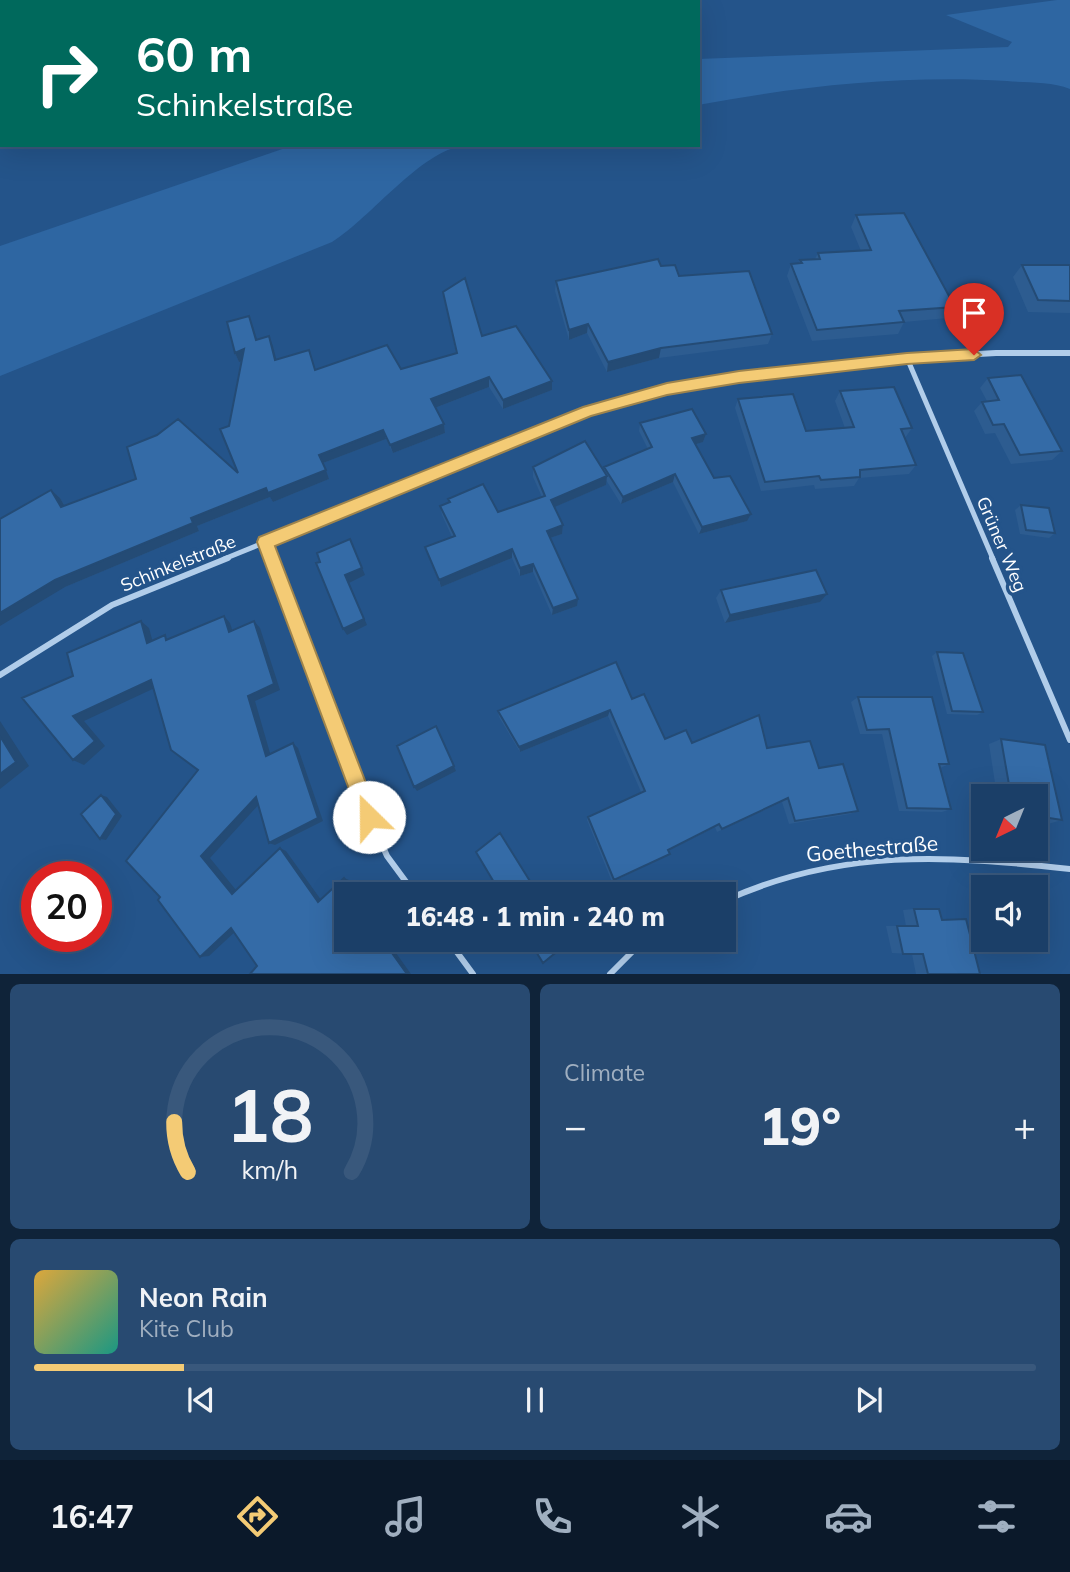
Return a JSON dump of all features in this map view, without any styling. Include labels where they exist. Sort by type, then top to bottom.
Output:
[{"type":"street","name":"Schinkelstraße","points":[[907,358],[996,353],[1070,353]]},
{"type":"lane","name":"Schinkelstraße","points":[[0,675],[112,605],[588,411],[667,389],[727,379],[907,358]]},
{"type":"lane","name":"Grüner Weg","points":[[907,358],[1070,740]]},
{"type":"lane","points":[[265,542],[361,798],[387,856],[406,882]]},
{"type":"lane","name":"Goethestraße","points":[[736,896],[798,872],[895,859],[988,859],[1070,869]]},
{"type":"lane","points":[[457,952],[473,974]]},
{"type":"lane","points":[[610,974],[631,952]]},
{"type":"shaded area","points":[[1070,0],[1070,89],[1047,83],[1007,81],[890,81],[813,87],[700,105],[700,59],[1008,47],[1012,42],[946,15]]},
{"type":"shaded area","points":[[288,147],[458,147],[431,159],[332,242],[0,376],[0,246]]},
{"type":"building","points":[[904,213],[955,307],[899,311],[904,322],[817,330],[791,264],[802,263],[800,260],[820,259],[818,253],[871,250],[856,215]]},
{"type":"building","points":[[658,259],[661,266],[675,265],[679,276],[749,271],[772,334],[661,348],[608,362],[588,324],[569,330],[556,281]]},
{"type":"building","points":[[1022,265],[1070,265],[1070,301],[1038,300]]},
{"type":"building","points":[[465,278],[482,336],[516,326],[552,381],[503,400],[489,377],[431,399],[444,424],[390,445],[383,430],[319,455],[326,470],[268,493],[266,488],[191,518],[193,523],[55,580],[0,613],[0,519],[51,490],[61,507],[136,479],[127,447],[157,435],[178,419],[238,473],[220,429],[229,426],[244,349],[235,353],[227,322],[249,316],[256,340],[269,336],[275,360],[309,350],[315,370],[387,345],[401,369],[457,353],[443,292]]},
{"type":"building","points":[[1021,375],[1062,451],[1020,455],[1004,424],[993,425],[982,402],[999,400],[988,378]]},
{"type":"building","points":[[894,387],[912,428],[901,429],[916,465],[860,470],[860,477],[821,480],[819,476],[765,482],[738,399],[793,394],[806,431],[854,427],[840,391]]},
{"type":"building","points":[[692,409],[706,434],[692,438],[714,478],[730,476],[751,514],[702,527],[675,474],[623,497],[604,467],[652,447],[640,423]]},
{"type":"building","points":[[585,441],[607,476],[551,500],[563,525],[547,531],[578,599],[553,608],[533,564],[520,568],[512,549],[439,580],[425,547],[455,536],[440,506],[450,502],[448,499],[483,484],[498,512],[545,496],[533,467]]},
{"type":"building","points":[[1021,505],[1049,508],[1055,533],[1026,530]]},
{"type":"building","points":[[350,539],[362,568],[345,575],[364,619],[343,629],[316,563],[320,562],[317,553]]},
{"type":"building","points":[[816,570],[827,594],[730,615],[721,590]]},
{"type":"building","points":[[224,616],[229,632],[254,621],[274,684],[248,696],[266,756],[293,743],[318,818],[269,843],[256,797],[201,856],[232,894],[280,848],[318,902],[334,887],[334,952],[393,952],[407,974],[250,974],[257,966],[231,928],[200,957],[158,900],[160,897],[126,861],[198,770],[171,750],[151,680],[73,716],[95,741],[73,760],[22,698],[73,676],[67,653],[141,621],[147,643],[165,635],[166,640]]},
{"type":"building","points":[[937,652],[963,653],[983,712],[952,711]]},
{"type":"building","points":[[616,662],[632,699],[644,694],[665,739],[686,730],[692,743],[759,715],[767,748],[810,741],[819,768],[843,764],[858,811],[795,821],[788,798],[722,829],[719,824],[668,850],[670,854],[614,880],[588,817],[645,791],[610,710],[519,747],[498,711]]},
{"type":"building","points":[[858,697],[932,697],[949,764],[939,764],[951,809],[907,808],[889,729],[867,730]]},
{"type":"building","points":[[436,726],[454,766],[414,787],[397,746]]},
{"type":"building","points":[[0,736],[16,762],[0,774]]},
{"type":"building","points":[[1001,739],[1045,745],[1062,820],[1048,818],[1048,784],[1009,784]]},
{"type":"building","points":[[101,795],[116,814],[100,839],[81,814]]},
{"type":"building","points":[[500,833],[531,882],[494,882],[476,852]]},
{"type":"building","points":[[914,909],[939,909],[942,920],[966,919],[971,952],[974,952],[980,974],[928,974],[923,954],[903,954],[897,926],[918,926]]},
{"type":"building","points":[[536,952],[556,952],[543,963]]},
{"type":"route","points":[[369,817],[265,542],[588,411],[667,389],[739,377],[907,358],[974,355]]}]
